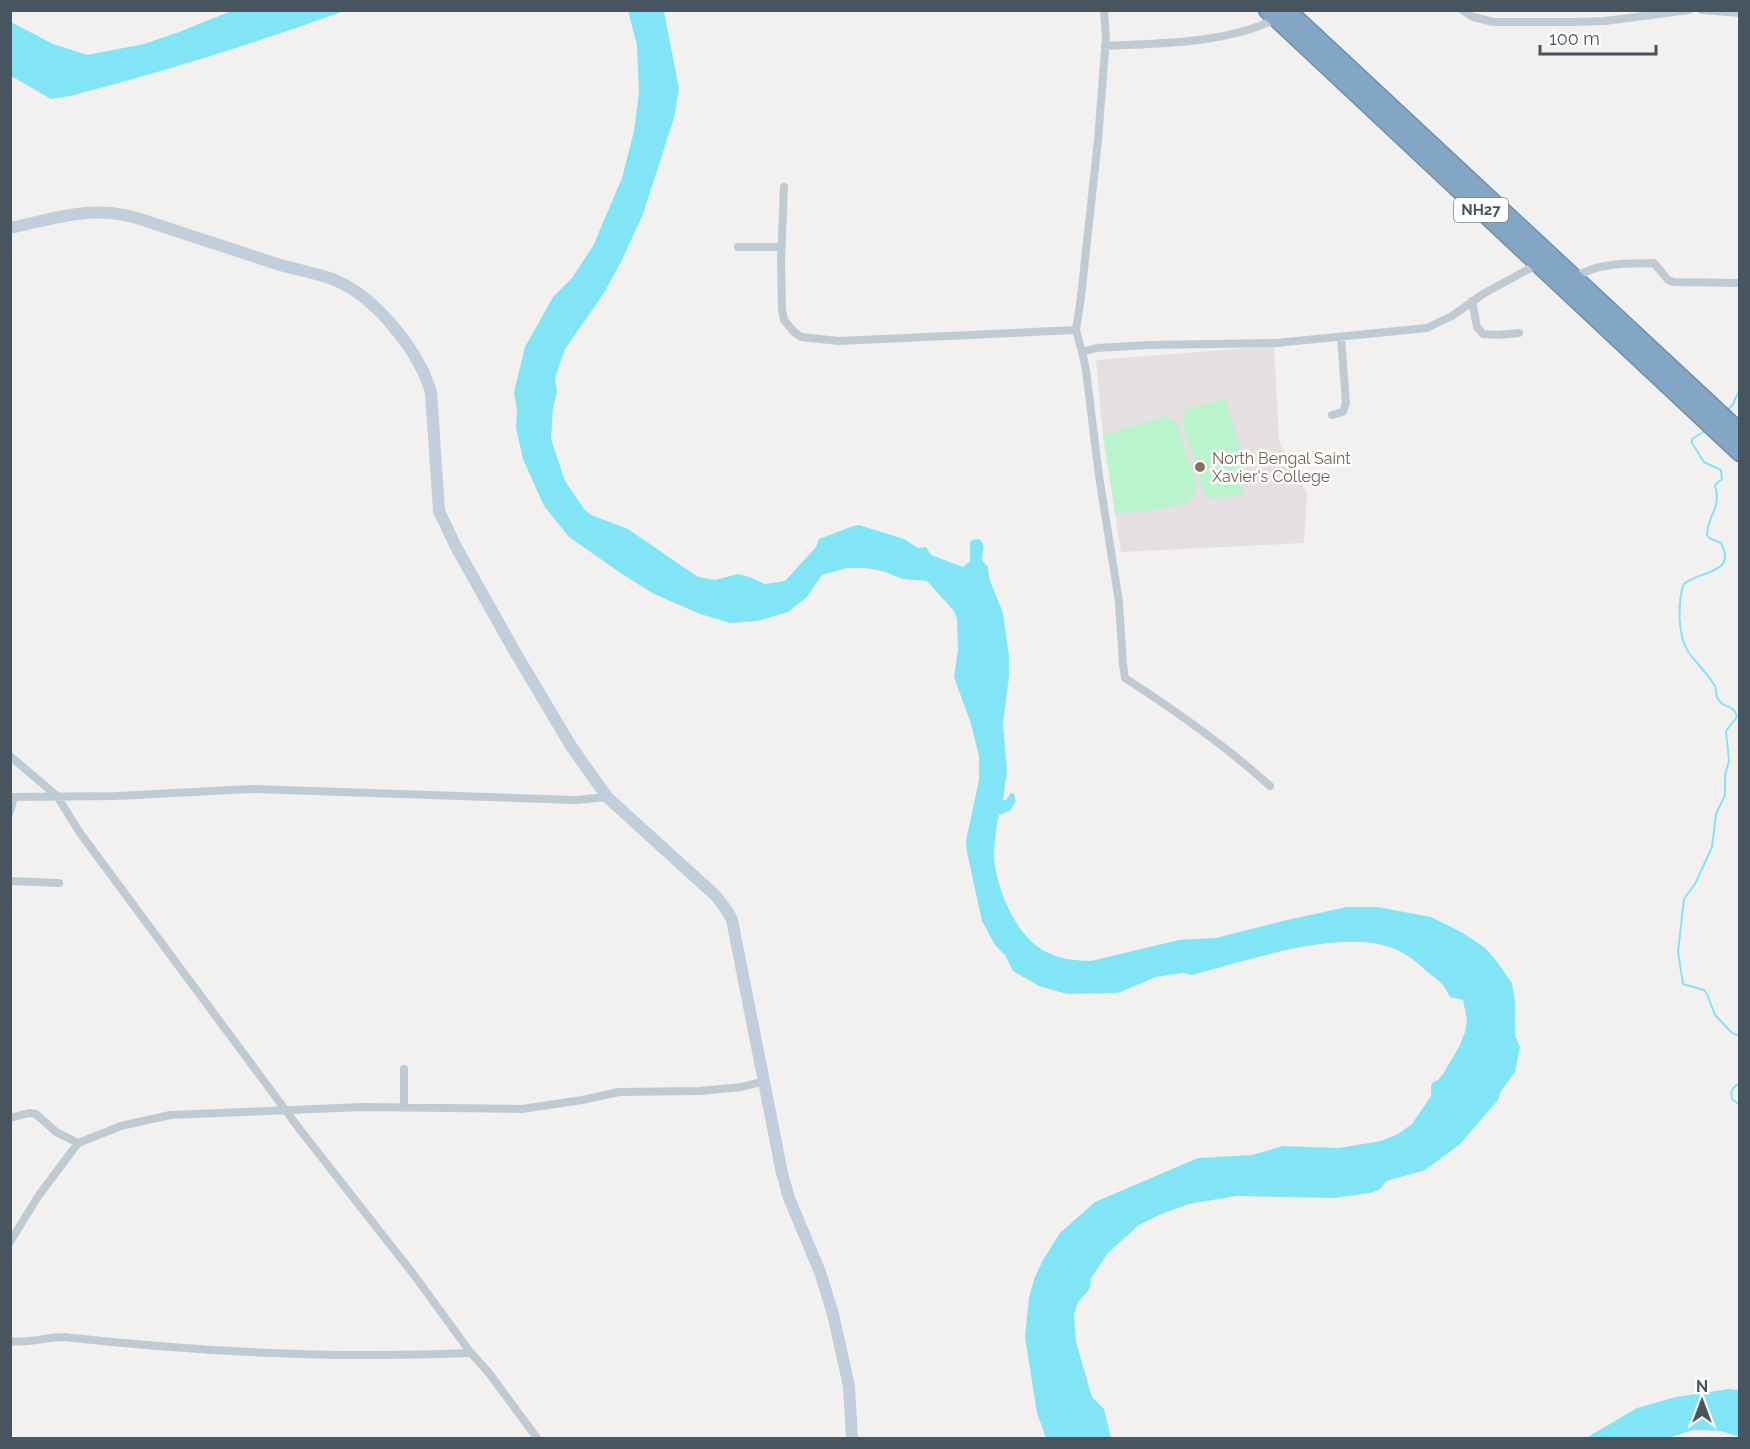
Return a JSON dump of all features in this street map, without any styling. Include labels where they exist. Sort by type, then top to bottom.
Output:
[{"type":"highway","name":"NH27","points":[[1282,12],[1538,264],[1720,424],[1740,453]]},
{"type":"highway","name":"NH27","points":[[1282,12],[1574,278],[1699,405]]},
{"type":"highway","name":"NH27","points":[[1720,424],[1740,432]]},
{"type":"street","points":[[1104,10],[1105,46],[1088,236],[1076,330],[1086,370],[1099,476],[1119,602],[1125,678],[1186,717],[1245,763],[1270,786]]},
{"type":"street","points":[[1462,10],[1473,17],[1493,22],[1605,21],[1689,10]]},
{"type":"street","points":[[1574,22],[1575,10]]},
{"type":"street","points":[[1702,10],[1740,13]]},
{"type":"street","points":[[1105,46],[1170,43],[1240,33],[1258,27],[1282,12]]},
{"type":"street","points":[[784,187],[782,309],[784,320],[801,337],[839,341],[1076,330]]},
{"type":"street","points":[[10,228],[75,213],[101,211],[119,213],[279,265],[330,278],[352,290],[372,305],[400,336],[427,378],[434,411],[439,511],[515,652],[571,746],[607,796],[716,896],[728,912],[737,940],[774,1138],[789,1198],[820,1272],[838,1332],[849,1386],[852,1438]]},
{"type":"street","points":[[738,247],[782,247]]},
{"type":"street","points":[[1574,278],[1585,271],[1606,266],[1654,263],[1673,282],[1740,283]]},
{"type":"street","points":[[1082,352],[1097,348],[1150,345],[1276,343],[1427,328],[1452,316],[1472,301],[1538,264]]},
{"type":"street","points":[[1472,301],[1477,327],[1483,334],[1519,333]]},
{"type":"street","points":[[1332,415],[1343,412],[1346,403],[1341,338]]},
{"type":"street","points":[[10,756],[57,796],[80,833],[286,1110],[537,1438]]},
{"type":"street","points":[[10,812],[12,797],[117,796],[251,789],[576,800],[607,796]]},
{"type":"street","points":[[10,881],[59,883]]},
{"type":"street","points":[[404,1069],[404,1108]]},
{"type":"street","points":[[10,1242],[39,1195],[78,1143],[121,1126],[170,1115],[362,1107],[522,1109],[619,1092],[699,1091],[742,1087],[764,1081]]},
{"type":"street","points":[[10,1118],[29,1113],[36,1114],[64,1137],[78,1143]]},
{"type":"street","points":[[10,1341],[64,1337],[178,1348],[338,1356],[471,1353]]},
{"type":"shaded area","name":"North Bengal Saint Xavier's College","points":[[1274,346],[1279,440],[1307,494],[1304,543],[1121,552],[1103,435],[1096,360]]},
{"type":"green space","points":[[1225,399],[1246,467],[1236,470],[1243,490],[1241,495],[1210,499],[1205,495],[1182,420],[1185,410]]},
{"type":"green space","points":[[1166,416],[1170,421],[1176,422],[1197,486],[1194,492],[1187,501],[1176,506],[1115,514],[1103,435]]},
{"type":"water","points":[[231,11],[344,11],[208,57],[70,96],[51,99],[11,76],[11,22],[53,44],[87,55],[144,44]]},
{"type":"water","points":[[628,11],[664,11],[679,89],[674,118],[643,214],[604,293],[565,349],[555,378],[557,392],[553,409],[551,439],[565,481],[584,509],[591,515],[628,529],[698,577],[715,580],[738,574],[765,584],[785,581],[816,547],[819,539],[853,526],[859,525],[904,539],[918,548],[926,547],[931,555],[963,567],[970,561],[970,543],[972,540],[979,539],[983,546],[982,560],[988,567],[989,578],[1003,613],[1009,656],[1003,724],[1007,771],[1003,800],[1006,800],[1011,793],[1014,794],[1016,801],[1010,811],[999,815],[998,818],[994,847],[995,868],[1007,906],[1021,930],[1044,951],[1063,958],[1091,961],[1179,940],[1216,938],[1347,907],[1377,907],[1431,917],[1463,933],[1485,948],[1512,983],[1515,1001],[1515,1035],[1520,1047],[1515,1072],[1501,1091],[1498,1100],[1459,1145],[1425,1170],[1387,1181],[1379,1190],[1370,1193],[1335,1198],[1236,1196],[1189,1204],[1139,1225],[1108,1253],[1091,1278],[1090,1288],[1077,1304],[1074,1315],[1076,1342],[1092,1397],[1104,1409],[1111,1438],[1046,1438],[1037,1413],[1025,1337],[1029,1297],[1043,1260],[1060,1233],[1095,1202],[1198,1158],[1252,1155],[1283,1146],[1339,1148],[1381,1141],[1398,1134],[1412,1124],[1431,1096],[1433,1082],[1443,1074],[1459,1047],[1467,1020],[1463,1000],[1450,997],[1441,983],[1402,952],[1384,945],[1357,942],[1309,946],[1260,956],[1192,975],[1182,973],[1156,977],[1118,993],[1067,994],[1039,986],[1013,971],[982,921],[966,841],[979,780],[979,756],[971,724],[954,677],[958,650],[957,618],[954,611],[927,581],[903,579],[882,571],[865,568],[847,568],[822,575],[807,597],[788,612],[758,621],[730,623],[700,614],[654,594],[569,537],[544,506],[523,459],[516,428],[517,410],[514,392],[525,347],[553,297],[572,278],[593,246],[622,178],[634,131],[639,92],[637,45]]},
{"type":"water","points":[[1729,1389],[1739,1390],[1739,1437],[1721,1431],[1693,1430],[1669,1438],[1586,1438],[1637,1408],[1676,1397]]},
{"type":"waterway","points":[[1727,411],[1738,393]]},
{"type":"waterway","points":[[1705,431],[1692,439],[1692,443],[1704,462],[1721,470],[1722,479],[1715,485],[1717,500],[1707,535],[1721,543],[1725,553],[1724,561],[1720,566],[1683,585],[1680,602],[1682,638],[1689,653],[1715,686],[1720,702],[1734,710],[1737,717],[1726,731],[1729,761],[1725,775],[1725,795],[1716,814],[1712,847],[1695,884],[1684,899],[1678,952],[1683,984],[1704,990],[1715,1015],[1732,1033],[1740,1036]]},
{"type":"waterway","points":[[1740,1083],[1731,1094],[1732,1099],[1740,1105]]},
{"type":"place","name":"North Bengal Saint Xavier's College","points":[[1200,467]]}]
